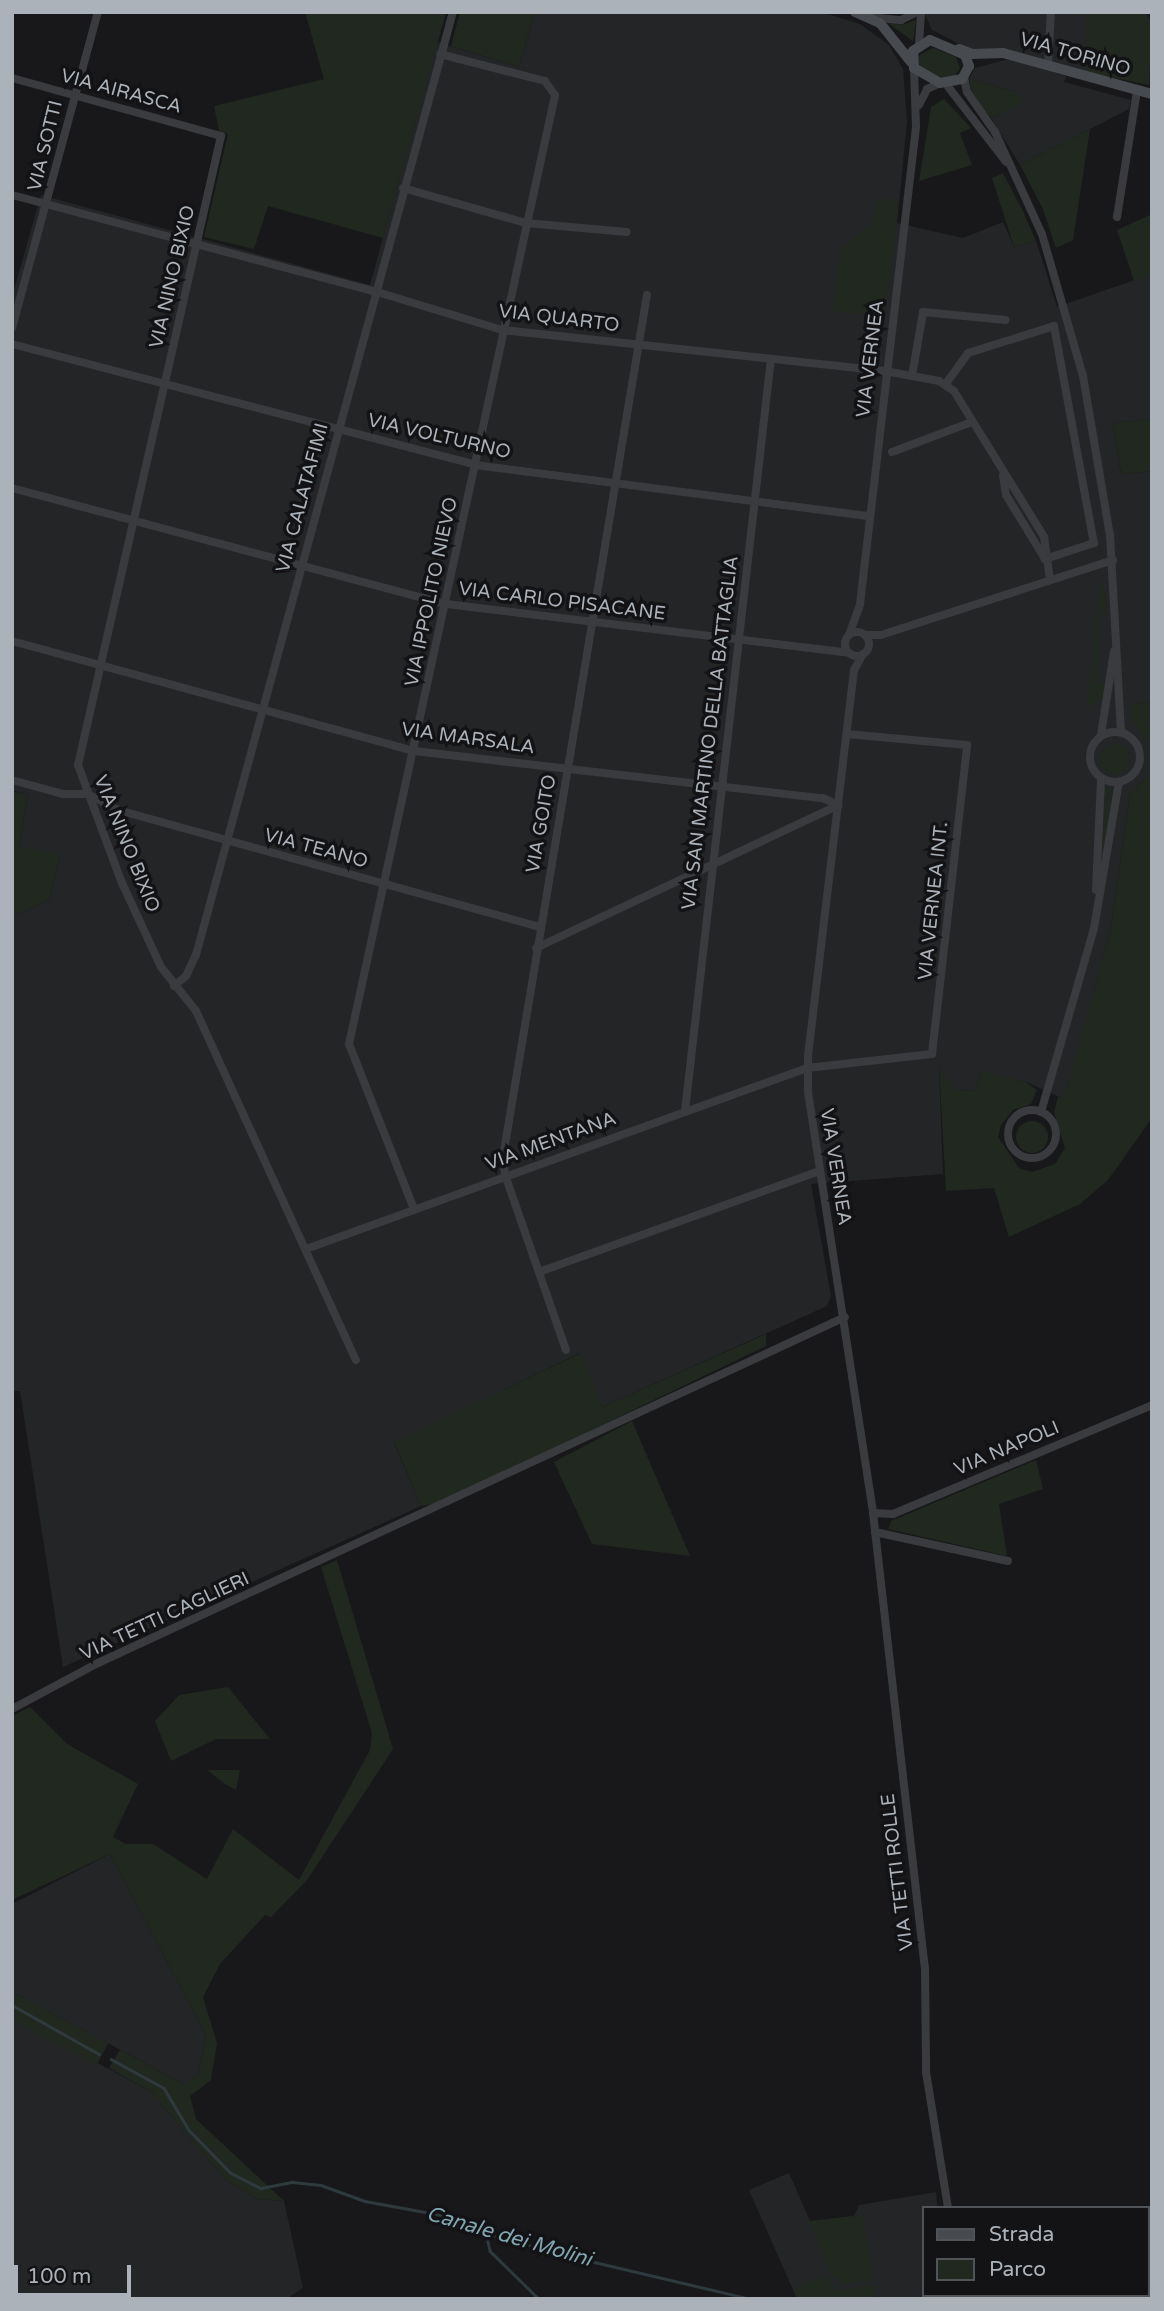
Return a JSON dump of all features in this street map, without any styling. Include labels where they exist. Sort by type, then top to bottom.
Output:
[{"type":"main road","points":[[855,12],[868,16],[896,38],[913,66],[943,84],[966,74],[988,55]]},
{"type":"main road","points":[[896,38],[918,44],[936,41],[959,49],[967,58],[966,74]]},
{"type":"main road","points":[[913,66],[918,44]]},
{"type":"main road","name":"VIA TORINO","points":[[959,49],[988,55],[1003,53],[1152,94]]},
{"type":"street","name":"VIA SOTTI","points":[[12,328],[48,204],[98,12]]},
{"type":"street","name":"VIA CALATAFIMI","points":[[174,986],[191,970],[374,291],[453,12]]},
{"type":"street","points":[[1048,65],[1051,12]]},
{"type":"street","points":[[868,16],[901,20],[920,15]]},
{"type":"street","points":[[920,15],[936,41]]},
{"type":"street","points":[[918,44],[920,15]]},
{"type":"street","name":"VIA IPPOLITO NIEVO","points":[[414,1209],[349,1044],[386,884],[502,330],[555,95],[545,81],[440,54]]},
{"type":"street","name":"VIA VERNEA","points":[[858,614],[917,107],[913,66]]},
{"type":"street","points":[[966,74],[967,92],[995,132],[1042,234],[1072,328],[1094,426],[1113,560],[1121,732]]},
{"type":"street","name":"VIA AIRASCA","points":[[12,78],[221,136]]},
{"type":"street","points":[[917,107],[928,89],[943,84],[1012,170]]},
{"type":"street","points":[[1117,217],[1137,91]]},
{"type":"street","name":"VIA NINO BIXIO","points":[[221,136],[78,765],[122,883],[160,967],[196,1011],[356,1360]]},
{"type":"street","points":[[403,188],[526,223],[627,232]]},
{"type":"street","name":"VIA QUARTO","points":[[12,195],[374,291],[502,330],[885,371],[945,385]]},
{"type":"street","name":"VIA GOITO","points":[[566,1350],[505,1175],[503,1157],[539,927],[648,295]]},
{"type":"street","points":[[912,376],[923,312],[1006,320]]},
{"type":"street","points":[[1045,559],[1094,543],[1054,326],[968,353],[945,385],[954,391],[1003,476],[1006,495],[1045,559],[1050,579]]},
{"type":"street","name":"VIA VOLTURNO","points":[[12,344],[475,466],[868,516]]},
{"type":"street","name":"VIA SAN MARTINO DELLA BATTAGLIA","points":[[685,1111],[720,786],[771,359]]},
{"type":"street","points":[[892,452],[972,422]]},
{"type":"street","name":"VIA CARLO PISACANE","points":[[12,488],[302,563],[446,604],[849,654],[866,650]]},
{"type":"street","points":[[849,635],[881,635],[1113,560]]},
{"type":"street","points":[[858,614],[866,650]]},
{"type":"street","points":[[831,651],[845,644],[858,614]]},
{"type":"street","points":[[1101,735],[1121,732],[1134,741],[1140,757],[1134,774],[1119,782],[1101,779],[1093,771],[1089,755],[1101,735],[1117,630]]},
{"type":"street","points":[[854,670],[866,650],[881,635]]},
{"type":"street","name":"VIA MARSALA","points":[[12,641],[414,751],[810,797],[838,805]]},
{"type":"street","points":[[845,644],[854,670]]},
{"type":"street","name":"VIA VERNEA","points":[[854,670],[807,1068],[819,1171],[845,1317],[875,1532]]},
{"type":"street","name":"VIA VERNEA INT.","points":[[807,1068],[932,1054],[967,746],[847,734]]},
{"type":"street","points":[[1140,757],[1152,756]]},
{"type":"street","points":[[1094,928],[1101,779]]},
{"type":"street","points":[[12,780],[64,794],[88,794]]},
{"type":"street","points":[[1041,1112],[1094,928],[1119,782]]},
{"type":"street","name":"VIA TEANO","points":[[88,794],[118,810],[539,927]]},
{"type":"street","points":[[810,797],[811,815]]},
{"type":"street","points":[[536,948],[811,815],[838,805]]},
{"type":"street","name":"VIA MENTANA","points":[[306,1249],[807,1068]]},
{"type":"street","points":[[1027,1111],[1041,1112],[1055,1130],[1053,1146],[1042,1156],[1021,1155],[1010,1143],[1010,1125],[1027,1111]]},
{"type":"street","points":[[538,1272],[819,1171]]},
{"type":"street","name":"VIA TETTI CAGLIERI","points":[[12,1709],[98,1664],[845,1317]]},
{"type":"street","name":"VIA NAPOLI","points":[[873,1513],[892,1514],[1152,1405]]},
{"type":"street","points":[[875,1532],[1008,1561]]},
{"type":"street","name":"VIA TETTI ROLLE","points":[[875,1532],[925,1968],[926,2071],[948,2206]]},
{"type":"shaded area","points":[[535,12],[821,12],[860,24],[889,45],[903,69],[907,122],[897,223],[963,238],[1003,222],[1014,247],[1036,241],[1057,307],[1152,274],[1152,419],[1113,423],[1121,474],[1152,471],[1152,702],[1133,704],[1132,720],[1152,746],[1152,772],[1130,793],[1110,933],[1064,1099],[1024,1081],[981,1072],[976,1091],[955,1090],[939,1068],[943,1174],[811,1184],[831,1296],[827,1306],[602,1407],[580,1353],[394,1443],[421,1506],[63,1667],[20,1391],[12,1391],[12,917],[49,900],[60,855],[19,847],[28,795],[12,790],[12,297],[41,195],[370,285],[437,42],[519,67]]},
{"type":"shaded area","points":[[924,12],[1086,12],[1086,72],[975,52],[932,30]]},
{"type":"shaded area","points":[[1009,59],[1066,76],[1064,82],[1131,100],[1129,109],[1020,165],[991,118],[1022,103],[1016,92],[969,79],[975,68]]},
{"type":"shaded area","points":[[110,1854],[206,2035],[198,2076],[184,2084],[12,1992],[12,1904]]},
{"type":"shaded area","points":[[12,2017],[150,2091],[227,2181],[258,2199],[284,2201],[303,2288],[286,2299],[12,2299]]},
{"type":"shaded area","points":[[789,2173],[810,2221],[854,2216],[859,2205],[936,2192],[939,2206],[922,2206],[922,2297],[960,2299],[797,2299],[749,2190]]},
{"type":"green space","points":[[305,12],[446,12],[383,238],[268,206],[254,249],[204,237],[228,134],[219,131],[214,106],[324,79]]},
{"type":"green space","points":[[460,12],[535,12],[519,67],[451,46]]},
{"type":"green space","points":[[1086,12],[1146,12],[1152,24],[1149,85],[1086,72]]},
{"type":"green space","points":[[916,20],[913,41],[888,23],[902,25]]},
{"type":"green space","points":[[933,48],[956,57],[960,68],[954,77],[945,80],[920,68],[918,56]]},
{"type":"green space","points":[[969,79],[1016,92],[1023,103],[991,118],[972,95]]},
{"type":"green space","points":[[944,99],[971,128],[960,133],[972,165],[919,181],[931,107]]},
{"type":"green space","points":[[1090,129],[1073,240],[1056,248],[1043,209],[1020,165]]},
{"type":"green space","points":[[1003,173],[1036,241],[1014,247],[992,178]]},
{"type":"green space","points":[[879,198],[899,201],[885,316],[833,311],[840,249],[873,222]]},
{"type":"green space","points":[[1152,214],[1152,274],[1134,281],[1117,230]]},
{"type":"green space","points":[[1152,419],[1152,471],[1121,474],[1113,423]]},
{"type":"green space","points":[[1101,575],[1108,613],[1100,614],[1096,683],[1106,684],[1103,698],[1087,708]]},
{"type":"green space","points":[[1152,702],[1152,746],[1132,721],[1132,704]]},
{"type":"green space","points":[[1115,744],[1121,745],[1129,753],[1129,765],[1121,773],[1115,774],[1109,773],[1101,765],[1100,759],[1101,753],[1109,745]]},
{"type":"green space","points":[[1152,772],[1152,1118],[1108,1180],[1080,1204],[1009,1237],[994,1188],[946,1191],[939,1066],[955,1090],[976,1091],[981,1071],[1024,1081],[1037,1090],[1031,1104],[1013,1110],[1001,1125],[998,1137],[1019,1168],[1032,1172],[1055,1164],[1065,1148],[1054,1112],[1058,1097],[1064,1098],[1110,933],[1130,793]]},
{"type":"green space","points":[[1104,787],[1113,789],[1102,868]]},
{"type":"green space","points":[[12,791],[28,795],[19,846],[60,855],[49,900],[12,917]]},
{"type":"green space","points":[[1032,1121],[1043,1126],[1048,1137],[1043,1148],[1032,1153],[1021,1148],[1016,1137],[1021,1126]]},
{"type":"green space","points":[[766,1334],[766,1346],[440,1503],[421,1506],[394,1442],[581,1353],[602,1407]]},
{"type":"green space","points":[[632,1421],[690,1556],[592,1544],[554,1462]]},
{"type":"green space","points":[[1036,1460],[1043,1489],[999,1504],[1007,1556],[888,1529],[891,1521]]},
{"type":"green space","points":[[337,1560],[393,1749],[307,1880],[271,1917],[265,1915],[220,1964],[203,1997],[217,2043],[211,2080],[190,2096],[196,2119],[284,2201],[258,2199],[227,2181],[150,2091],[109,2068],[120,2050],[184,2084],[198,2075],[206,2035],[110,1854],[12,1900],[12,1716],[30,1707],[67,1744],[138,1784],[113,1837],[126,1844],[153,1844],[207,1879],[233,1829],[299,1880],[370,1750],[372,1733],[321,1567]]},
{"type":"green space","points":[[228,1687],[270,1739],[216,1739],[171,1761],[155,1721],[179,1695]]},
{"type":"green space","points":[[207,1770],[240,1770],[236,1790],[225,1784]]},
{"type":"green space","points":[[12,1992],[108,2043],[97,2065],[12,2020]]},
{"type":"green space","points":[[863,2217],[873,2280],[843,2284],[832,2274],[809,2221]]},
{"type":"green space","points":[[824,2276],[838,2291],[874,2285],[876,2299],[797,2299],[793,2289]]},
{"type":"waterway","name":"Canale dei Molini","points":[[12,2005],[99,2054]]},
{"type":"waterway","name":"Canale dei Molini","points":[[111,2059],[164,2088],[189,2130],[231,2173],[261,2188],[292,2182],[321,2185],[365,2201],[452,2217],[486,2233],[569,2256],[751,2299]]},
{"type":"waterway","points":[[486,2233],[490,2251],[539,2299]]}]
